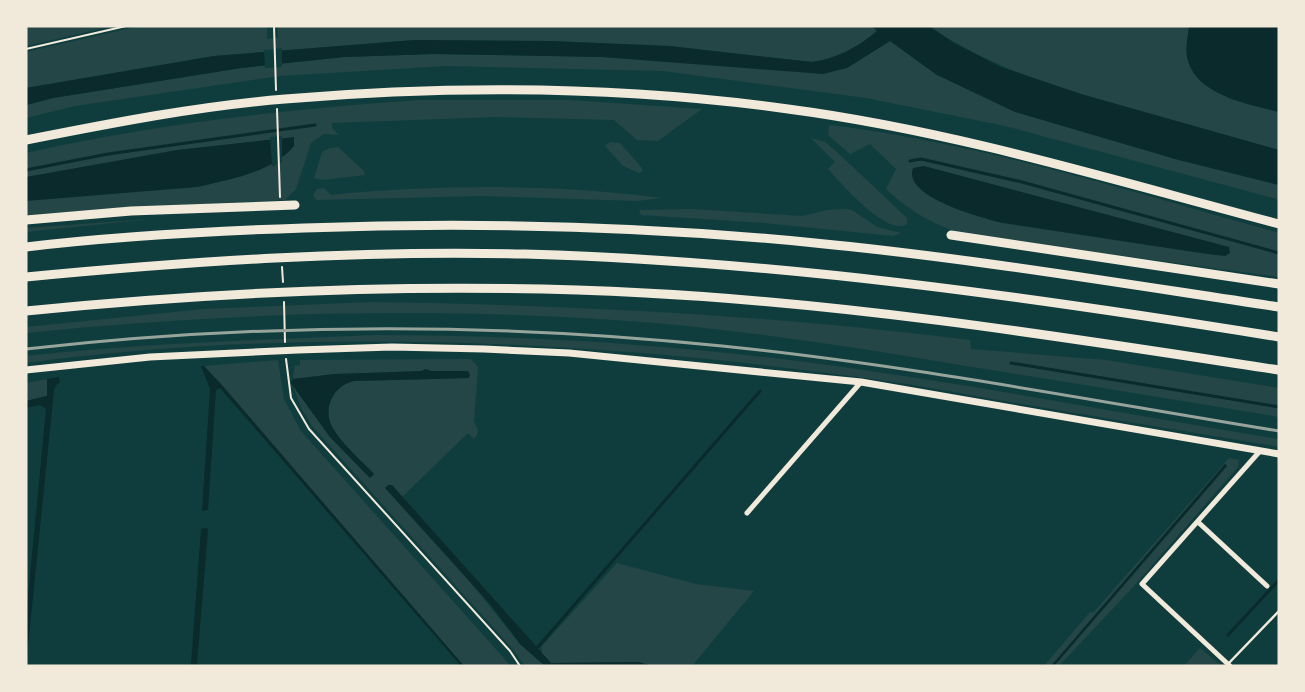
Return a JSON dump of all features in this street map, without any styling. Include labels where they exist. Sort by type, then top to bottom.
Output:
[{"type":"highway","points":[[26,140],[138,118],[292,98],[412,91],[485,90],[580,92],[695,98],[789,109],[884,125],[974,144],[1038,159],[1279,224]]},
{"type":"highway","points":[[26,220],[131,211],[295,205]]},
{"type":"highway","points":[[26,247],[182,234],[296,228],[440,225],[587,227],[815,242],[1002,266],[1279,307]]},
{"type":"highway","points":[[950,235],[1279,284]]},
{"type":"highway","points":[[26,278],[173,263],[301,256],[524,254],[799,272],[1106,309],[1279,337]]},
{"type":"highway","points":[[26,310],[151,298],[318,289],[519,288],[647,293],[902,316],[1279,370]]},
{"type":"main road","points":[[26,370],[150,357],[288,350],[392,347],[484,348],[649,360],[861,382],[1279,454]]},
{"type":"street","points":[[747,513],[861,382]]},
{"type":"street","points":[[1229,665],[1142,584],[1260,451]]},
{"type":"street","points":[[1198,522],[1267,586]]},
{"type":"lane","points":[[1229,665],[1279,611]]},
{"type":"path","points":[[26,49],[126,26]]},
{"type":"path","points":[[274,26],[274,37]]},
{"type":"path","points":[[286,356],[291,398],[305,424],[510,652],[520,666]]},
{"type":"shaded area","points":[[26,26],[113,26],[26,46]]},
{"type":"shaded area","points":[[139,26],[267,26],[267,39],[278,38],[278,26],[872,26],[877,31],[847,51],[830,58],[812,62],[669,46],[549,41],[415,40],[214,56],[26,88],[26,52]]},
{"type":"shaded area","points":[[872,26],[929,26],[952,42],[1001,67],[1081,94],[1279,150],[1279,185],[1175,159],[1015,112],[937,75],[890,41],[847,68],[823,74],[602,57],[434,54],[344,57],[241,68],[53,98],[26,105],[26,88],[214,56],[415,40],[549,41],[669,46],[812,62],[830,58],[854,47],[877,31]]},
{"type":"shaded area","points":[[929,26],[1189,26],[1187,58],[1230,99],[1279,112],[1279,150],[1111,103],[1030,77],[979,55]]},
{"type":"shaded area","points":[[1189,26],[1279,26],[1279,112],[1224,96],[1200,80],[1192,70],[1187,57],[1186,46]]},
{"type":"shaded area","points":[[890,41],[937,75],[1175,159],[1279,185],[1279,202],[1277,199],[1005,126],[866,98],[663,71],[445,66],[280,76],[75,106],[26,118],[26,105],[53,98],[241,68],[344,57],[434,54],[602,57],[848,67]]},
{"type":"shaded area","points":[[419,100],[570,100],[702,109],[658,141],[637,140],[614,120],[495,117],[332,123],[332,128],[339,135],[324,134],[311,143],[296,189],[285,200],[100,209],[26,216],[26,153],[124,134],[222,119],[320,108]]},
{"type":"shaded area","points":[[829,125],[886,133],[1000,156],[1279,233],[1279,277],[957,232],[924,218],[895,197],[886,189],[896,169],[870,144],[850,154],[828,135]]},
{"type":"shaded area","points":[[294,137],[294,146],[274,163],[249,174],[223,181],[197,187],[26,201],[26,177],[177,150]]},
{"type":"shaded area","points":[[811,138],[825,142],[837,152],[907,218],[907,224],[899,226],[888,223],[865,207],[828,169],[835,162]]},
{"type":"shaded area","points":[[610,142],[620,143],[642,168],[642,172],[639,173],[623,166],[605,146]]},
{"type":"shaded area","points":[[338,147],[364,171],[365,175],[323,180],[314,178],[322,152]]},
{"type":"shaded area","points":[[924,166],[1229,247],[1230,253],[1225,256],[1207,254],[1003,223],[946,205],[931,197],[920,188],[913,178],[913,168]]},
{"type":"shaded area","points":[[497,187],[582,190],[662,198],[637,201],[482,196],[316,200],[313,195],[317,189],[324,188],[331,195],[371,191]]},
{"type":"shaded area","points":[[691,209],[802,216],[827,210],[845,209],[852,210],[877,227],[901,233],[893,236],[764,223],[641,215],[639,210]]},
{"type":"shaded area","points":[[152,219],[26,232],[26,228]]},
{"type":"shaded area","points":[[372,302],[447,303],[671,313],[821,324],[970,340],[971,349],[1106,360],[1279,388],[1279,417],[839,345],[659,323],[467,314],[320,314],[173,321],[26,333],[26,327],[204,309]]},
{"type":"shaded area","points":[[376,335],[476,336],[575,341],[773,358],[963,385],[1279,439],[1279,447],[873,379],[662,355],[556,347],[450,342],[237,344],[132,351],[26,363],[26,356],[113,348],[201,342]]},
{"type":"shaded area","points":[[471,359],[478,367],[474,421],[478,430],[476,436],[474,439],[468,433],[402,497],[392,485],[520,644],[545,666],[525,666],[511,647],[312,426],[301,408],[293,386],[330,437],[370,478],[374,474],[342,442],[330,423],[329,407],[331,400],[340,388],[354,381],[469,378],[468,371],[335,374],[293,379],[295,365],[300,366],[300,360]]},
{"type":"shaded area","points":[[278,360],[284,399],[301,431],[511,666],[464,666],[204,366]]},
{"type":"shaded area","points":[[201,366],[204,366],[221,384],[464,666],[461,666],[220,388],[216,390],[208,510],[202,511],[210,389]]},
{"type":"shaded area","points":[[426,369],[431,371],[468,371],[470,375],[469,378],[354,381],[340,388],[331,400],[329,407],[330,423],[343,442],[374,474],[370,478],[330,437],[291,383],[293,379],[335,374],[421,371]]},
{"type":"shaded area","points":[[59,377],[60,383],[56,385],[54,390],[26,666],[26,617],[46,409],[40,405],[26,408],[26,401],[47,396],[47,379]]},
{"type":"shaded area","points":[[47,379],[47,396],[26,401],[26,383]]},
{"type":"shaded area","points":[[1229,458],[1239,460],[1238,467],[1135,585],[1059,666],[1054,666],[1227,466],[1225,464],[1051,666],[1044,666],[1090,612],[1093,613]]},
{"type":"shaded area","points":[[1225,464],[1227,466],[1054,666],[1051,666]]},
{"type":"shaded area","points":[[388,485],[392,485],[551,663],[639,662],[652,666],[545,666],[520,644],[490,604],[385,488]]},
{"type":"shaded area","points":[[201,529],[208,529],[197,665],[191,664]]},
{"type":"shaded area","points":[[617,563],[696,584],[754,591],[692,666],[651,666],[639,662],[551,663],[542,654],[542,646]]},
{"type":"shaded area","points":[[1200,648],[1222,666],[1184,666]]},
{"type":"pier","points":[[282,48],[282,67],[265,68],[264,50]]},
{"type":"pier","points":[[282,136],[282,162],[272,167],[270,137]]},
{"type":"waterway","points":[[26,170],[108,154],[315,125]]},
{"type":"waterway","points":[[910,161],[921,159],[1022,182],[1279,253]]},
{"type":"waterway","points":[[1011,363],[1279,407]]},
{"type":"waterway","points":[[537,648],[760,391]]},
{"type":"waterway","points":[[1228,635],[1279,580]]},
{"type":"railway","points":[[26,349],[113,340],[287,330],[461,330],[635,338],[792,354],[931,373],[1279,431]]}]
